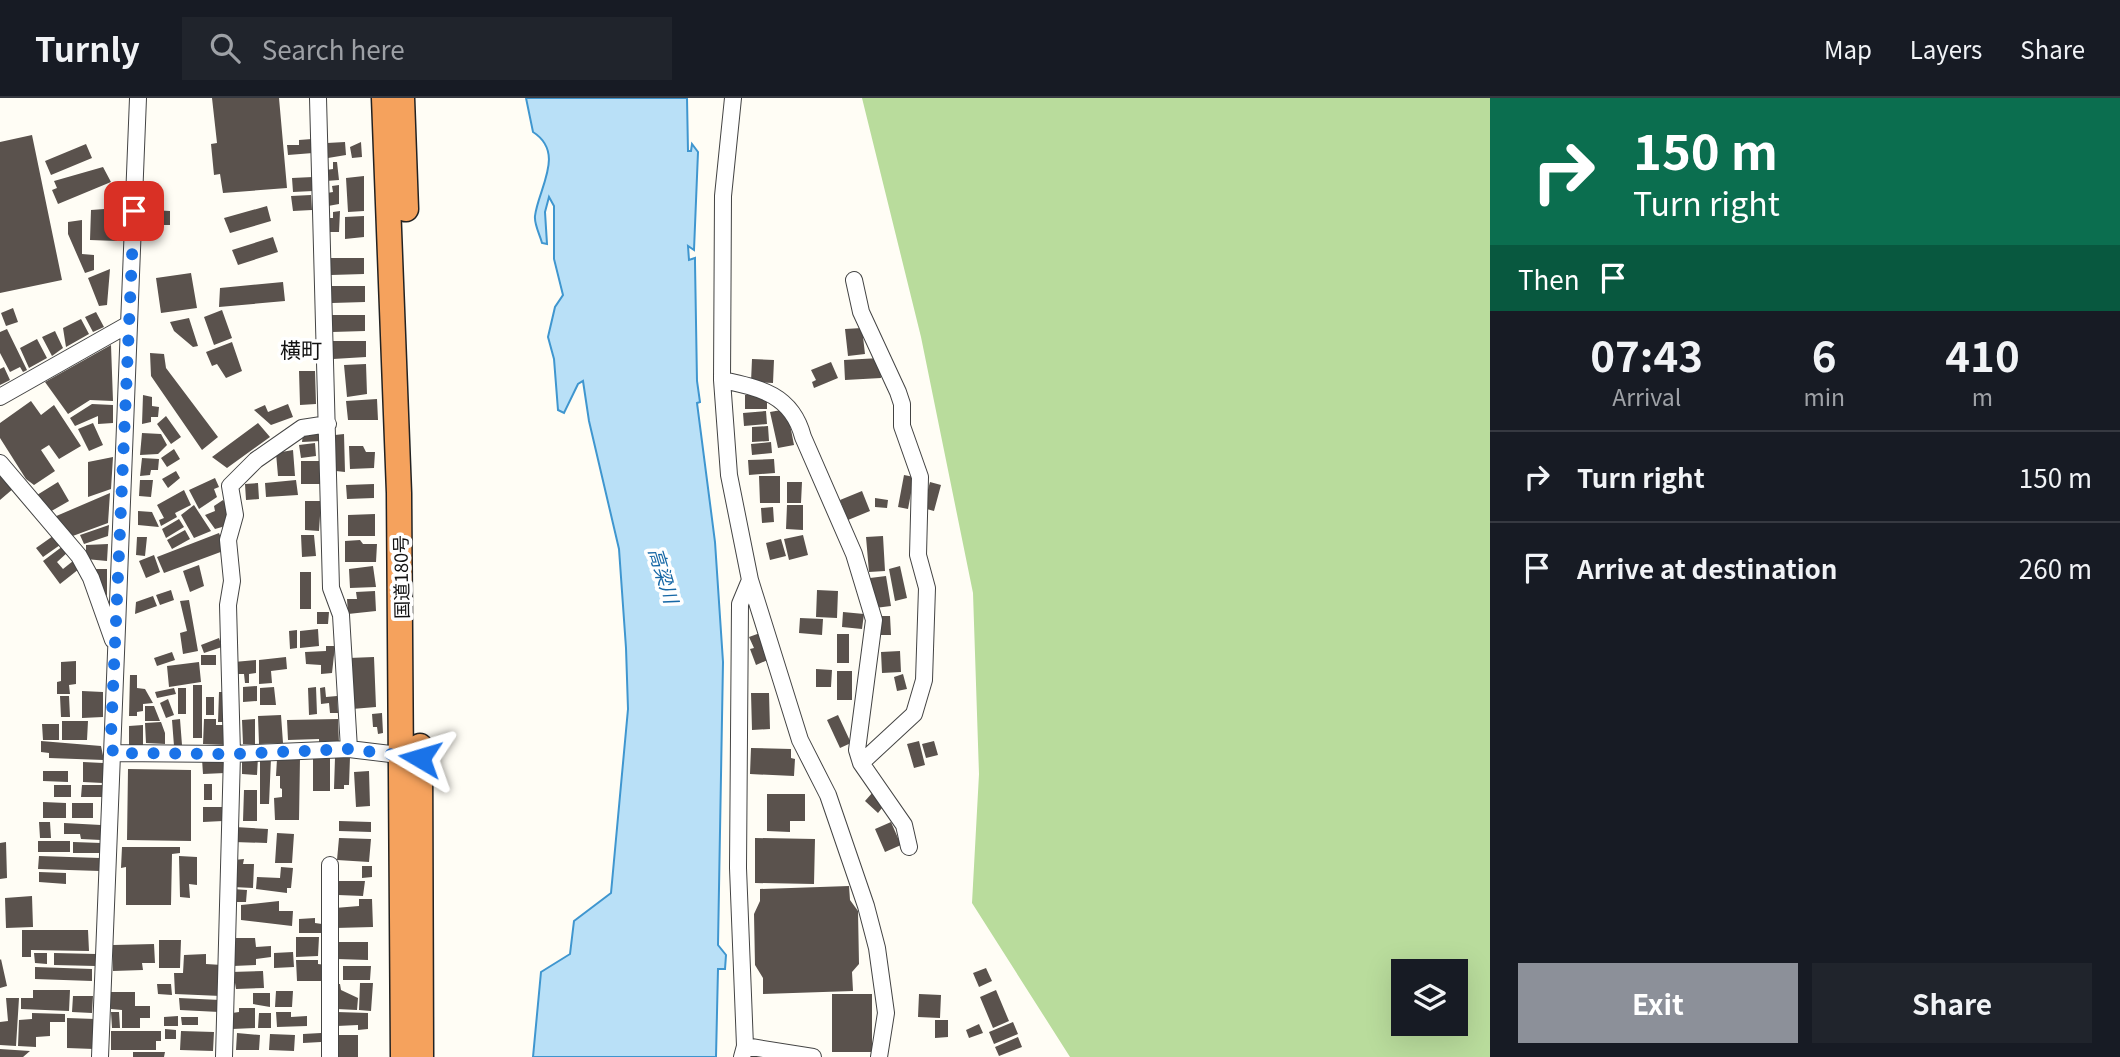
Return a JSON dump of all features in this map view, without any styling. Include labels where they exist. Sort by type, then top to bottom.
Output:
[{"type":"highway","name":"国道180号","points":[[384,98],[412,757],[421,1057]]},
{"type":"highway","name":"国道180号","points":[[402,98],[415,480],[412,757],[403,1057]]},
{"type":"street","points":[[100,1057],[138,98]]},
{"type":"street","points":[[318,98],[331,588],[341,615],[349,749]]},
{"type":"street","points":[[733,98],[723,196],[722,380],[729,475],[750,580],[800,740],[828,795],[866,906],[877,948],[886,1013],[879,1057]]},
{"type":"street","points":[[854,280],[861,312],[898,392],[902,404],[902,426],[920,477],[918,555],[927,588],[924,680],[914,714],[861,763]]},
{"type":"street","points":[[0,397],[129,324]]},
{"type":"street","points":[[722,380],[760,389],[783,401],[798,417],[803,436],[854,554],[874,620],[857,750],[861,763],[904,825],[909,847]]},
{"type":"street","points":[[224,1057],[232,754],[228,605],[232,581],[228,540],[235,515],[230,486],[256,460],[302,428],[328,424]]},
{"type":"street","points":[[0,463],[79,556],[91,578],[116,649]]},
{"type":"street","points":[[750,580],[740,604],[738,868],[743,1052],[813,1057]]},
{"type":"street","points":[[113,753],[232,754],[349,749],[412,757]]},
{"type":"street","points":[[330,864],[330,1057]]},
{"type":"green space","points":[[862,98],[1490,98],[1490,1057],[1070,1057],[972,903],[979,774],[973,593],[921,337]]},
{"type":"water","name":"高梁川","points":[[526,98],[687,98],[688,151],[691,151],[692,144],[698,152],[694,250],[688,246],[689,260],[695,258],[697,381],[700,402],[697,403],[715,542],[723,662],[718,945],[726,955],[725,969],[718,969],[716,1057],[533,1057],[541,972],[570,954],[574,921],[611,893],[628,709],[619,549],[589,421],[583,381],[578,384],[564,413],[558,410],[554,359],[548,337],[555,307],[563,295],[554,259],[554,206],[549,197],[545,212],[547,244],[542,243],[535,216],[548,172],[548,150],[533,132]]},
{"type":"building","points":[[212,98],[279,98],[287,188],[223,193],[220,174],[214,175],[211,144],[217,143]]},
{"type":"building","points":[[32,135],[62,280],[0,293],[0,142]]},
{"type":"building","points":[[312,139],[313,153],[288,155],[287,145],[299,145],[299,140]]},
{"type":"building","points":[[345,142],[346,155],[328,158],[327,143]]},
{"type":"building","points":[[361,142],[362,157],[352,158],[350,147]]},
{"type":"building","points":[[86,144],[92,158],[51,175],[45,161]]},
{"type":"building","points":[[333,162],[337,162],[339,180],[326,181],[326,170],[333,169]]},
{"type":"building","points":[[103,167],[111,182],[58,204],[52,190],[57,188],[54,181]]},
{"type":"building","points":[[364,176],[364,211],[348,212],[346,178]]},
{"type":"building","points":[[313,177],[313,191],[293,192],[292,178]]},
{"type":"building","points":[[339,185],[339,204],[328,206],[327,193],[333,192],[332,186]]},
{"type":"building","points":[[311,195],[312,210],[293,211],[291,196]]},
{"type":"building","points":[[267,206],[271,221],[230,233],[224,218]]},
{"type":"building","points":[[118,208],[117,241],[90,240],[91,210]]},
{"type":"building","points":[[150,210],[170,211],[170,225],[161,225],[160,231],[149,231]]},
{"type":"building","points":[[340,211],[339,232],[328,232],[328,218],[333,218],[333,212]]},
{"type":"building","points":[[364,216],[364,237],[345,239],[345,217]]},
{"type":"building","points":[[82,220],[82,254],[94,255],[94,270],[85,273],[68,234],[68,222]]},
{"type":"building","points":[[273,237],[278,252],[238,265],[232,250]]},
{"type":"building","points":[[331,258],[364,258],[364,274],[331,275]]},
{"type":"building","points":[[110,269],[107,305],[99,306],[88,278]]},
{"type":"building","points":[[191,273],[197,308],[161,313],[156,278]]},
{"type":"building","points":[[283,282],[285,301],[219,307],[220,288]]},
{"type":"building","points":[[332,286],[365,286],[365,302],[332,303]]},
{"type":"building","points":[[13,308],[18,322],[6,326],[1,313]]},
{"type":"building","points":[[222,310],[232,338],[214,345],[204,317]]},
{"type":"building","points":[[96,312],[104,327],[93,332],[85,317]]},
{"type":"building","points":[[332,315],[365,315],[365,331],[332,332]]},
{"type":"building","points":[[189,318],[198,346],[193,347],[174,331],[170,322]]},
{"type":"building","points":[[81,319],[89,334],[66,347],[63,328]]},
{"type":"building","points":[[862,328],[865,354],[848,356],[845,329]]},
{"type":"building","points":[[7,329],[27,370],[23,372],[20,367],[10,372],[0,353],[0,332]]},
{"type":"building","points":[[55,331],[63,348],[52,356],[42,337]]},
{"type":"building","points":[[37,339],[47,358],[29,368],[20,348]]},
{"type":"building","points":[[333,341],[366,341],[366,357],[333,359]]},
{"type":"building","points":[[232,342],[242,371],[226,378],[217,364],[212,366],[206,352]]},
{"type":"building","points":[[111,345],[113,401],[90,400],[68,414],[45,382]]},
{"type":"building","points":[[150,353],[164,354],[166,368],[218,437],[202,450],[151,376]]},
{"type":"building","points":[[880,358],[881,378],[845,380],[844,360]]},
{"type":"building","points":[[752,359],[774,360],[773,383],[751,382]]},
{"type":"building","points":[[831,362],[838,378],[814,388],[812,382],[816,380],[811,370]]},
{"type":"building","points":[[366,364],[367,394],[347,397],[344,365]]},
{"type":"building","points":[[4,367],[10,380],[0,385],[0,369]]},
{"type":"building","points":[[299,371],[315,371],[316,404],[300,405]]},
{"type":"building","points":[[143,395],[152,397],[152,406],[159,407],[158,417],[151,417],[151,422],[142,424]]},
{"type":"building","points":[[745,395],[767,395],[767,409],[745,409]]},
{"type":"building","points":[[377,399],[378,420],[348,420],[346,401]]},
{"type":"building","points":[[31,401],[41,415],[54,405],[81,446],[59,459],[49,445],[41,450],[55,471],[34,485],[26,479],[0,438],[0,423]]},
{"type":"building","points":[[92,404],[113,405],[113,423],[98,424],[98,416],[75,426],[70,418]]},
{"type":"building","points":[[288,404],[293,417],[271,425],[254,410],[265,405],[268,412]]},
{"type":"building","points":[[787,409],[794,445],[778,448],[770,412]]},
{"type":"building","points":[[766,411],[767,424],[744,426],[743,413]]},
{"type":"building","points":[[166,416],[181,437],[171,444],[157,424]]},
{"type":"building","points":[[93,423],[103,445],[89,451],[78,429]]},
{"type":"building","points":[[258,423],[270,437],[227,468],[212,457]]},
{"type":"building","points":[[768,426],[769,441],[752,442],[752,427]]},
{"type":"building","points":[[322,430],[321,441],[302,442],[303,433]]},
{"type":"building","points":[[142,433],[161,434],[167,445],[158,454],[140,455]]},
{"type":"building","points":[[344,434],[345,472],[336,471],[335,435]]},
{"type":"building","points":[[771,442],[772,453],[752,455],[751,444]]},
{"type":"building","points":[[315,443],[316,456],[301,458],[299,445]]},
{"type":"building","points":[[349,446],[363,446],[366,452],[375,452],[374,468],[350,469]]},
{"type":"building","points":[[174,449],[180,459],[167,467],[161,458]]},
{"type":"building","points":[[293,450],[295,476],[278,476],[276,453]]},
{"type":"building","points":[[113,457],[111,489],[88,497],[88,462]]},
{"type":"building","points":[[142,458],[159,459],[158,470],[151,470],[150,475],[140,476]]},
{"type":"building","points":[[774,459],[775,473],[749,475],[748,460]]},
{"type":"building","points":[[301,461],[322,461],[322,484],[301,484]]},
{"type":"building","points":[[176,471],[180,478],[168,488],[162,479]]},
{"type":"building","points":[[904,475],[914,477],[908,509],[898,507]]},
{"type":"building","points":[[0,476],[5,482],[9,480],[14,488],[0,500]]},
{"type":"building","points":[[759,476],[780,476],[780,503],[760,503]]},
{"type":"building","points":[[215,478],[219,487],[214,489],[217,497],[199,509],[189,490]]},
{"type":"building","points":[[140,480],[153,480],[151,497],[139,496]]},
{"type":"building","points":[[296,480],[298,495],[266,497],[265,483]]},
{"type":"building","points":[[58,482],[69,501],[48,513],[37,495]]},
{"type":"building","points":[[787,482],[802,482],[801,503],[787,503]]},
{"type":"building","points":[[930,482],[941,485],[934,511],[923,508]]},
{"type":"building","points":[[258,483],[259,499],[246,500],[245,484]]},
{"type":"building","points":[[374,484],[374,498],[347,499],[346,485]]},
{"type":"building","points":[[184,490],[191,505],[175,513],[177,517],[161,526],[159,520],[164,518],[157,505]]},
{"type":"building","points":[[862,491],[870,511],[848,520],[840,500]]},
{"type":"building","points":[[110,493],[108,523],[70,537],[54,517]]},
{"type":"building","points":[[875,498],[888,500],[887,508],[875,507]]},
{"type":"building","points":[[223,500],[231,512],[229,525],[215,529],[205,515],[215,511],[214,506]]},
{"type":"building","points":[[305,501],[321,501],[319,531],[305,530]]},
{"type":"building","points":[[194,505],[211,531],[194,538],[181,515]]},
{"type":"building","points":[[787,505],[803,505],[803,530],[786,529]]},
{"type":"building","points":[[773,507],[774,522],[762,523],[761,508]]},
{"type":"building","points":[[138,511],[152,512],[159,527],[138,525]]},
{"type":"building","points":[[375,514],[375,536],[348,536],[348,515]]},
{"type":"building","points":[[179,519],[184,527],[166,538],[162,529]]},
{"type":"building","points":[[109,525],[108,536],[84,544],[80,535]]},
{"type":"building","points":[[185,530],[190,539],[172,549],[167,540]]},
{"type":"building","points":[[219,533],[226,550],[164,573],[157,557]]},
{"type":"building","points":[[301,535],[314,535],[316,556],[302,557]]},
{"type":"building","points":[[803,535],[808,555],[789,560],[784,539]]},
{"type":"building","points":[[53,536],[60,545],[43,557],[36,548]]},
{"type":"building","points":[[883,536],[885,571],[869,572],[866,537]]},
{"type":"building","points":[[137,537],[147,537],[145,556],[136,555]]},
{"type":"building","points":[[781,539],[786,556],[770,560],[766,543]]},
{"type":"building","points":[[360,540],[363,544],[377,544],[376,562],[345,562],[345,541]]},
{"type":"building","points":[[108,544],[107,561],[86,559],[86,545]]},
{"type":"building","points":[[63,546],[68,552],[57,562],[63,569],[73,561],[79,569],[60,584],[43,561]]},
{"type":"building","points":[[154,555],[160,572],[146,578],[139,561]]},
{"type":"building","points":[[199,565],[204,586],[190,592],[183,571]]},
{"type":"building","points":[[373,566],[376,587],[350,588],[349,569]]},
{"type":"building","points":[[900,566],[907,598],[895,601],[889,569]]},
{"type":"building","points":[[95,569],[107,569],[107,596],[99,590],[99,577],[95,577]]},
{"type":"building","points":[[300,572],[311,572],[311,609],[300,609]]},
{"type":"building","points":[[886,576],[891,606],[875,608],[870,578]]},
{"type":"building","points":[[171,590],[174,600],[160,605],[156,595]]},
{"type":"building","points":[[817,590],[838,591],[837,618],[816,617]]},
{"type":"building","points":[[375,591],[376,611],[348,614],[347,599],[357,599],[356,592]]},
{"type":"building","points":[[153,596],[157,606],[135,614],[136,602]]},
{"type":"building","points":[[189,600],[198,651],[183,654],[180,633],[187,631],[180,601]]},
{"type":"building","points":[[317,612],[329,612],[328,624],[317,624]]},
{"type":"building","points":[[843,612],[864,614],[862,629],[842,627]]},
{"type":"building","points":[[881,616],[890,616],[891,635],[881,635]]},
{"type":"building","points":[[800,618],[823,619],[822,635],[799,633]]},
{"type":"building","points":[[318,629],[319,646],[300,648],[300,631]]},
{"type":"building","points":[[297,630],[297,648],[290,649],[289,631]]},
{"type":"building","points":[[760,633],[770,659],[756,665],[750,649],[754,648],[749,637]]},
{"type":"building","points":[[837,634],[849,634],[849,663],[837,663]]},
{"type":"building","points":[[219,638],[222,647],[204,653],[201,645]]},
{"type":"building","points":[[326,646],[335,646],[332,673],[321,674],[321,665],[306,664],[305,652],[326,651]]},
{"type":"building","points":[[900,651],[901,672],[882,673],[881,652]]},
{"type":"building","points":[[172,652],[175,660],[157,666],[154,658]]},
{"type":"building","points":[[201,655],[216,655],[216,665],[201,665]]},
{"type":"building","points":[[286,657],[287,669],[271,671],[272,683],[259,684],[259,660]]},
{"type":"building","points":[[374,657],[376,707],[352,709],[349,658]]},
{"type":"building","points":[[256,660],[256,673],[249,674],[249,683],[245,683],[244,674],[234,674],[234,662]]},
{"type":"building","points":[[76,661],[76,684],[69,685],[70,694],[57,694],[57,682],[61,681],[61,662]]},
{"type":"building","points":[[199,662],[201,682],[169,687],[167,666]]},
{"type":"building","points":[[816,669],[832,670],[831,687],[816,687]]},
{"type":"building","points":[[837,671],[852,671],[852,700],[837,700]]},
{"type":"building","points":[[903,674],[907,689],[897,691],[894,677]]},
{"type":"building","points":[[130,675],[137,675],[137,688],[145,689],[153,703],[143,704],[143,711],[137,712],[137,716],[129,716]]},
{"type":"building","points":[[193,685],[202,685],[202,738],[193,738]]},
{"type":"building","points":[[257,686],[257,701],[243,702],[243,687]]},
{"type":"building","points":[[274,687],[276,705],[260,705],[260,688]]},
{"type":"building","points":[[316,687],[317,714],[309,715],[308,688]]},
{"type":"building","points":[[325,687],[326,697],[337,696],[338,713],[330,713],[329,703],[321,704],[320,688]]},
{"type":"building","points":[[174,688],[176,694],[157,698],[155,692]]},
{"type":"building","points":[[178,688],[186,688],[186,714],[178,714]]},
{"type":"building","points":[[82,691],[103,692],[103,717],[82,718]]},
{"type":"building","points":[[219,692],[227,692],[226,707],[223,707],[225,722],[218,722]]},
{"type":"building","points":[[751,693],[769,693],[770,729],[752,730]]},
{"type":"building","points":[[60,696],[69,696],[70,717],[61,717]]},
{"type":"building","points":[[206,697],[214,697],[214,715],[206,715]]},
{"type":"building","points":[[168,699],[174,715],[166,718],[160,703]]},
{"type":"building","points":[[145,706],[154,706],[160,721],[145,721]]},
{"type":"building","points":[[382,713],[383,733],[378,734],[377,727],[373,727],[372,714]]},
{"type":"building","points":[[281,715],[283,743],[259,744],[258,716]]},
{"type":"building","points":[[838,715],[851,743],[840,748],[827,720]]},
{"type":"building","points":[[180,719],[182,745],[174,746],[172,720]]},
{"type":"building","points":[[204,719],[216,719],[216,725],[225,725],[225,745],[203,744]]},
{"type":"building","points":[[255,719],[255,744],[243,744],[242,720]]},
{"type":"building","points":[[338,719],[339,743],[319,744],[319,739],[288,740],[287,720]]},
{"type":"building","points":[[62,721],[88,721],[87,740],[62,740]]},
{"type":"building","points":[[161,722],[165,744],[146,743],[145,723]]},
{"type":"building","points":[[42,724],[59,724],[59,740],[43,740]]},
{"type":"building","points":[[143,725],[143,746],[129,747],[129,726]]},
{"type":"building","points":[[41,741],[101,746],[104,760],[49,758],[49,753],[41,752]]},
{"type":"building","points":[[919,741],[925,765],[914,768],[907,744]]},
{"type":"building","points":[[934,741],[938,755],[926,758],[922,744]]},
{"type":"building","points":[[751,748],[791,749],[791,758],[795,759],[794,776],[750,774]]},
{"type":"building","points":[[258,757],[257,775],[242,774],[242,758]]},
{"type":"building","points":[[350,757],[349,785],[344,785],[344,789],[334,789],[335,758]]},
{"type":"building","points":[[225,758],[225,773],[203,774],[202,759]]},
{"type":"building","points":[[260,758],[271,758],[269,804],[260,804]]},
{"type":"building","points":[[300,758],[299,820],[275,820],[274,798],[282,797],[280,776],[276,776],[277,759]]},
{"type":"building","points":[[330,758],[330,791],[313,791],[313,759]]},
{"type":"building","points":[[83,762],[103,763],[103,783],[83,782]]},
{"type":"building","points":[[128,769],[191,770],[191,841],[127,840]]},
{"type":"building","points":[[43,771],[68,771],[68,782],[43,781]]},
{"type":"building","points":[[369,771],[370,806],[356,807],[354,772]]},
{"type":"building","points":[[204,784],[212,784],[212,800],[204,800]]},
{"type":"building","points":[[54,785],[71,785],[71,797],[54,797]]},
{"type":"building","points":[[82,785],[104,785],[103,797],[81,797]]},
{"type":"building","points":[[244,790],[257,790],[257,821],[243,821]]},
{"type":"building","points":[[873,792],[886,803],[878,813],[865,801]]},
{"type":"building","points":[[767,794],[805,794],[805,821],[790,821],[790,832],[767,831]]},
{"type":"building","points":[[43,802],[66,803],[66,818],[43,818]]},
{"type":"building","points":[[72,803],[93,803],[93,818],[72,818]]},
{"type":"building","points":[[203,807],[223,807],[223,821],[203,822]]},
{"type":"building","points":[[339,821],[371,822],[371,832],[339,831]]},
{"type":"building","points":[[39,822],[50,822],[51,838],[40,838]]},
{"type":"building","points":[[891,822],[901,845],[885,852],[875,829]]},
{"type":"building","points":[[64,823],[101,825],[101,840],[81,839],[80,834],[64,834]]},
{"type":"building","points":[[235,827],[268,829],[267,843],[234,842]]},
{"type":"building","points":[[277,833],[294,834],[292,863],[275,863]]},
{"type":"building","points":[[339,838],[371,839],[369,862],[337,860]]},
{"type":"building","points":[[755,838],[815,839],[814,884],[755,883]]},
{"type":"building","points":[[38,841],[70,841],[70,852],[38,852]]},
{"type":"building","points":[[6,842],[7,878],[0,879],[0,843]]},
{"type":"building","points":[[73,842],[101,843],[101,853],[73,853]]},
{"type":"building","points":[[122,847],[180,847],[180,853],[172,854],[171,905],[126,905],[126,867],[121,868]]},
{"type":"building","points":[[39,856],[100,858],[100,871],[38,869]]},
{"type":"building","points":[[179,856],[197,857],[197,885],[189,884],[190,898],[180,897]]},
{"type":"building","points":[[244,859],[243,864],[254,864],[253,888],[233,887],[234,860]]},
{"type":"building","points":[[362,866],[372,866],[372,877],[362,878]]},
{"type":"building","points":[[281,867],[293,868],[291,888],[287,888],[287,893],[256,889],[257,877],[280,878]]},
{"type":"building","points":[[39,872],[66,873],[66,884],[39,882]]},
{"type":"building","points":[[339,881],[365,881],[363,896],[338,895]]},
{"type":"building","points":[[849,886],[850,900],[858,911],[859,964],[852,972],[853,991],[763,994],[763,978],[755,965],[754,914],[760,901],[760,889]]},
{"type":"building","points":[[232,889],[247,890],[246,902],[232,902]]},
{"type":"building","points":[[32,896],[33,927],[6,928],[5,898]]},
{"type":"building","points":[[359,899],[372,899],[373,927],[335,928],[335,908],[359,906]]},
{"type":"building","points":[[279,901],[279,911],[293,911],[292,926],[241,920],[241,905]]},
{"type":"building","points":[[315,918],[315,923],[322,924],[323,933],[299,933],[299,919]]},
{"type":"building","points":[[22,930],[88,930],[89,951],[31,950],[31,957],[22,957]]},
{"type":"building","points":[[296,937],[319,937],[318,956],[296,957]]},
{"type":"building","points":[[233,938],[255,938],[256,947],[271,946],[271,957],[256,959],[256,965],[233,966]]},
{"type":"building","points":[[159,940],[181,940],[180,968],[159,968]]},
{"type":"building","points":[[337,942],[368,942],[368,960],[337,959]]},
{"type":"building","points":[[154,944],[155,963],[142,963],[143,970],[113,971],[113,945]]},
{"type":"building","points":[[293,952],[294,967],[274,968],[274,953]]},
{"type":"building","points":[[34,953],[47,953],[47,964],[35,963]]},
{"type":"building","points":[[54,953],[96,954],[96,966],[54,965]]},
{"type":"building","points":[[206,954],[206,964],[222,965],[221,996],[175,994],[174,973],[183,973],[184,955]]},
{"type":"building","points":[[0,960],[7,986],[0,988]]},
{"type":"building","points":[[296,960],[318,960],[318,964],[326,965],[326,981],[297,981]]},
{"type":"building","points":[[343,966],[371,966],[370,980],[343,980]]},
{"type":"building","points":[[35,967],[92,969],[92,981],[35,979]]},
{"type":"building","points":[[986,968],[992,981],[979,987],[973,973]]},
{"type":"building","points":[[263,971],[264,988],[236,989],[235,983],[232,983],[231,972]]},
{"type":"building","points":[[360,983],[373,983],[371,1011],[359,1010]]},
{"type":"building","points":[[157,984],[171,984],[172,995],[158,994]]},
{"type":"building","points":[[337,984],[340,984],[341,990],[358,998],[357,1010],[337,1009]]},
{"type":"building","points":[[33,990],[70,990],[69,1011],[21,1009],[21,998],[33,998]]},
{"type":"building","points":[[996,990],[1009,1021],[993,1028],[980,997]]},
{"type":"building","points":[[276,991],[293,991],[292,1007],[275,1007]]},
{"type":"building","points":[[111,992],[135,992],[135,1006],[150,1006],[150,1018],[140,1018],[140,1028],[122,1028],[122,1010],[111,1009]]},
{"type":"building","points":[[253,993],[270,993],[270,1007],[253,1004]]},
{"type":"building","points":[[832,994],[872,994],[872,1052],[832,1052]]},
{"type":"building","points":[[919,994],[941,995],[940,1018],[918,1017]]},
{"type":"building","points":[[73,996],[93,996],[92,1013],[72,1012]]},
{"type":"building","points":[[6,998],[19,998],[16,1046],[0,1045],[0,1022],[8,1021]]},
{"type":"building","points":[[179,998],[220,1000],[219,1012],[180,1010]]},
{"type":"building","points":[[239,1008],[255,1008],[255,1028],[232,1029],[232,1013],[239,1012]]},
{"type":"building","points":[[111,1012],[119,1012],[120,1028],[112,1028]]},
{"type":"building","points":[[276,1012],[291,1012],[291,1017],[307,1016],[307,1026],[277,1027]]},
{"type":"building","points":[[337,1012],[368,1013],[368,1029],[358,1030],[358,1025],[337,1026]]},
{"type":"building","points":[[32,1013],[65,1014],[65,1022],[50,1022],[50,1036],[36,1037],[36,1047],[18,1046],[19,1020],[32,1019]]},
{"type":"building","points":[[259,1013],[271,1013],[271,1028],[258,1028]]},
{"type":"building","points":[[178,1016],[178,1026],[164,1026],[164,1017]]},
{"type":"building","points":[[181,1017],[198,1017],[198,1025],[182,1025]]},
{"type":"building","points":[[67,1018],[95,1019],[94,1049],[67,1048]]},
{"type":"building","points":[[935,1020],[948,1020],[948,1037],[935,1038]]},
{"type":"building","points":[[1013,1022],[1018,1034],[994,1044],[989,1032]]},
{"type":"building","points":[[979,1024],[983,1033],[969,1038],[966,1030]]},
{"type":"building","points":[[165,1029],[176,1030],[176,1039],[165,1039]]},
{"type":"building","points":[[111,1031],[161,1031],[161,1041],[156,1041],[156,1050],[111,1050]]},
{"type":"building","points":[[181,1031],[214,1032],[213,1051],[180,1050]]},
{"type":"building","points":[[237,1033],[260,1035],[259,1050],[236,1050]]},
{"type":"building","points":[[321,1033],[321,1042],[303,1043],[303,1034]]},
{"type":"building","points":[[270,1034],[295,1035],[294,1051],[269,1050]]},
{"type":"building","points":[[338,1035],[358,1035],[358,1057],[338,1057]]},
{"type":"building","points":[[1018,1037],[1022,1047],[999,1056],[995,1047]]},
{"type":"building","points":[[0,1049],[30,1051],[23,1057],[0,1057]]},
{"type":"building","points":[[133,1052],[165,1052],[164,1057],[133,1057]]},
{"type":"district","name":"横町","points":[[301,349]]},
{"type":"route","points":[[134,211],[111,735],[113,753],[263,754],[349,749],[420,758]]}]
